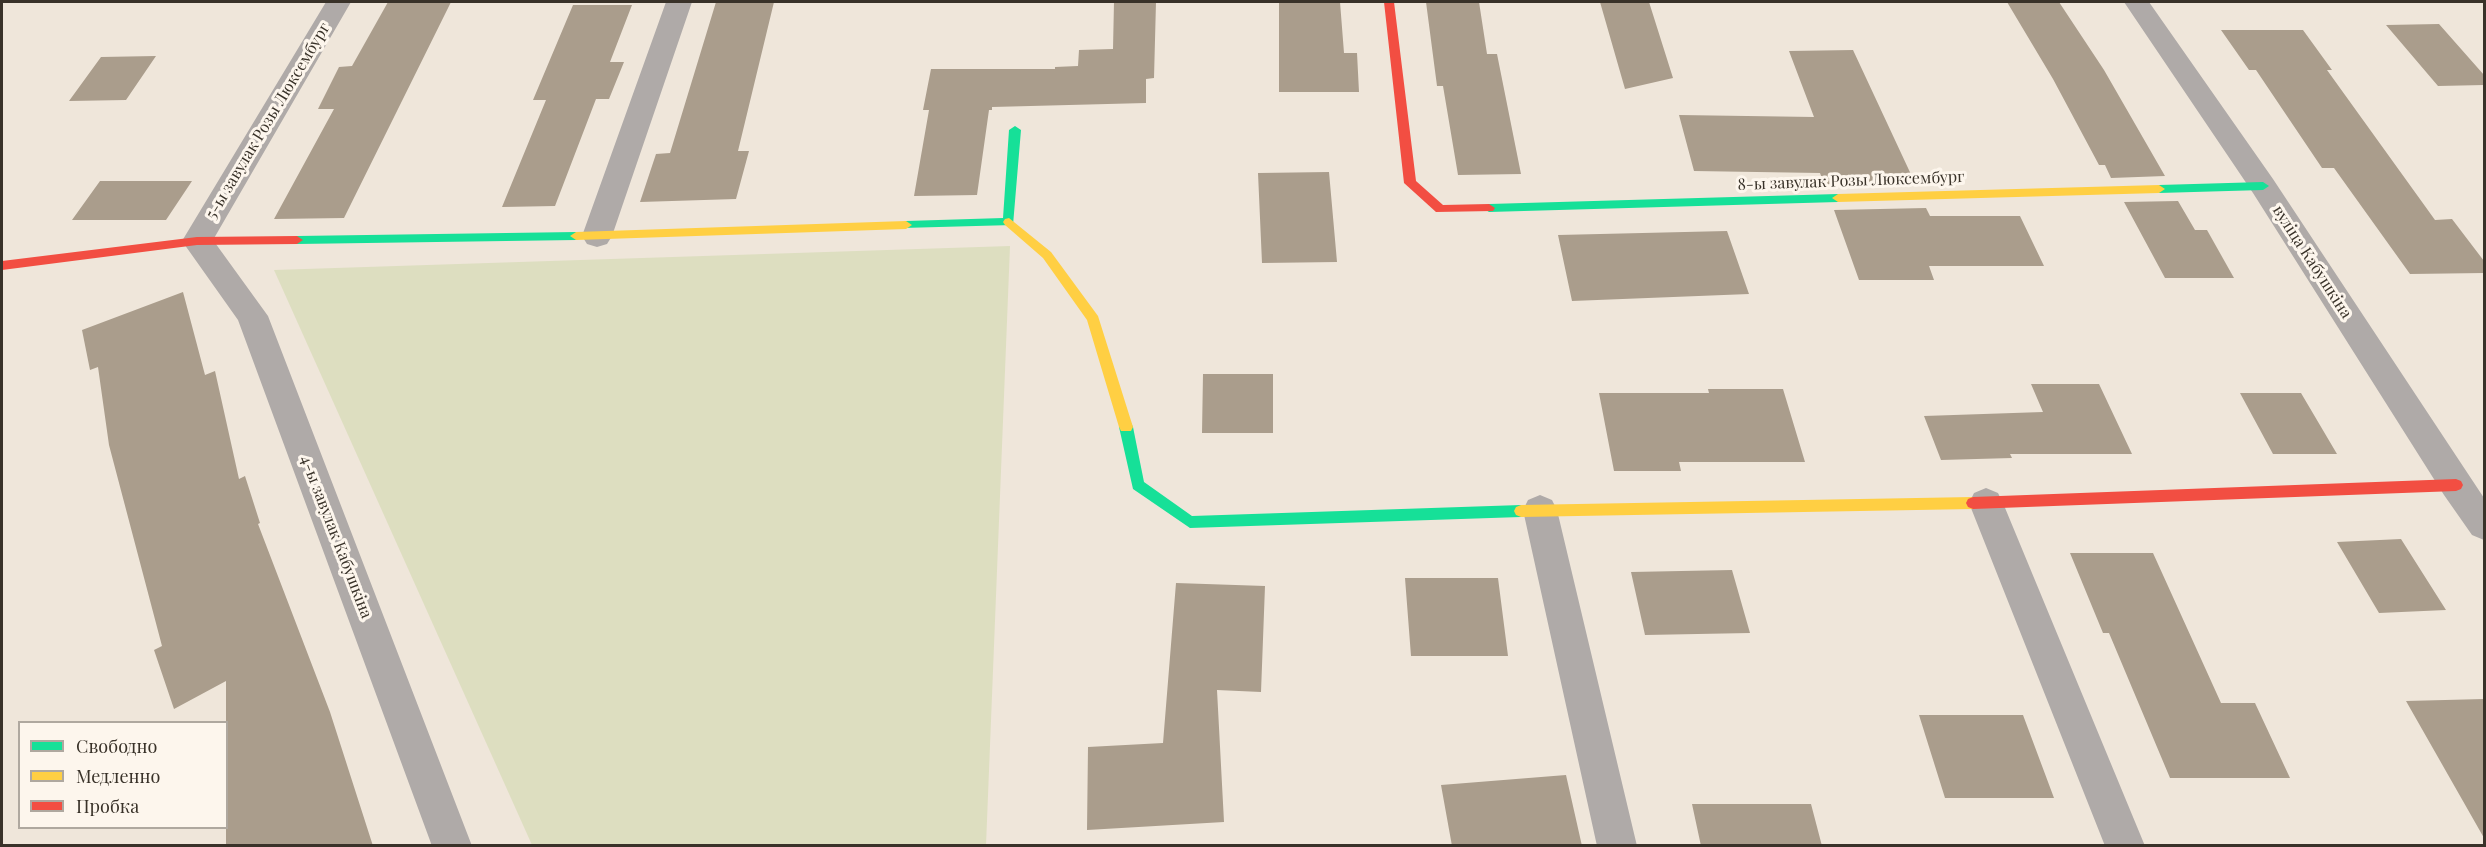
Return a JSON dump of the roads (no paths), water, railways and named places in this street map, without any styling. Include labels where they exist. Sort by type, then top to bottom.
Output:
[{"type":"street","name":"5-ы завулак Розы Люксембург","points":[[197,241],[338,2]]},
{"type":"street","points":[[597,236],[679,2]]},
{"type":"street","name":"8-ы завулак Розы Люксембург","points":[[1389,2],[1410,183],[1440,209],[2263,186]]},
{"type":"street","name":"вуліца Кабушкіна","points":[[2136,2],[2263,186],[2484,525]]},
{"type":"street","points":[[1009,222],[1015,130]]},
{"type":"street","points":[[2,266],[197,241],[597,236],[1009,222],[1047,255],[1093,318],[1124,418],[1138,485],[1190,522],[1540,510],[1986,503],[2456,484]]},
{"type":"street","name":"4-ы завулак Кабушкіна","points":[[197,241],[252,316],[452,846]]},
{"type":"street","points":[[1986,503],[2125,846]]},
{"type":"street","points":[[1540,510],[1617,846]]}]
